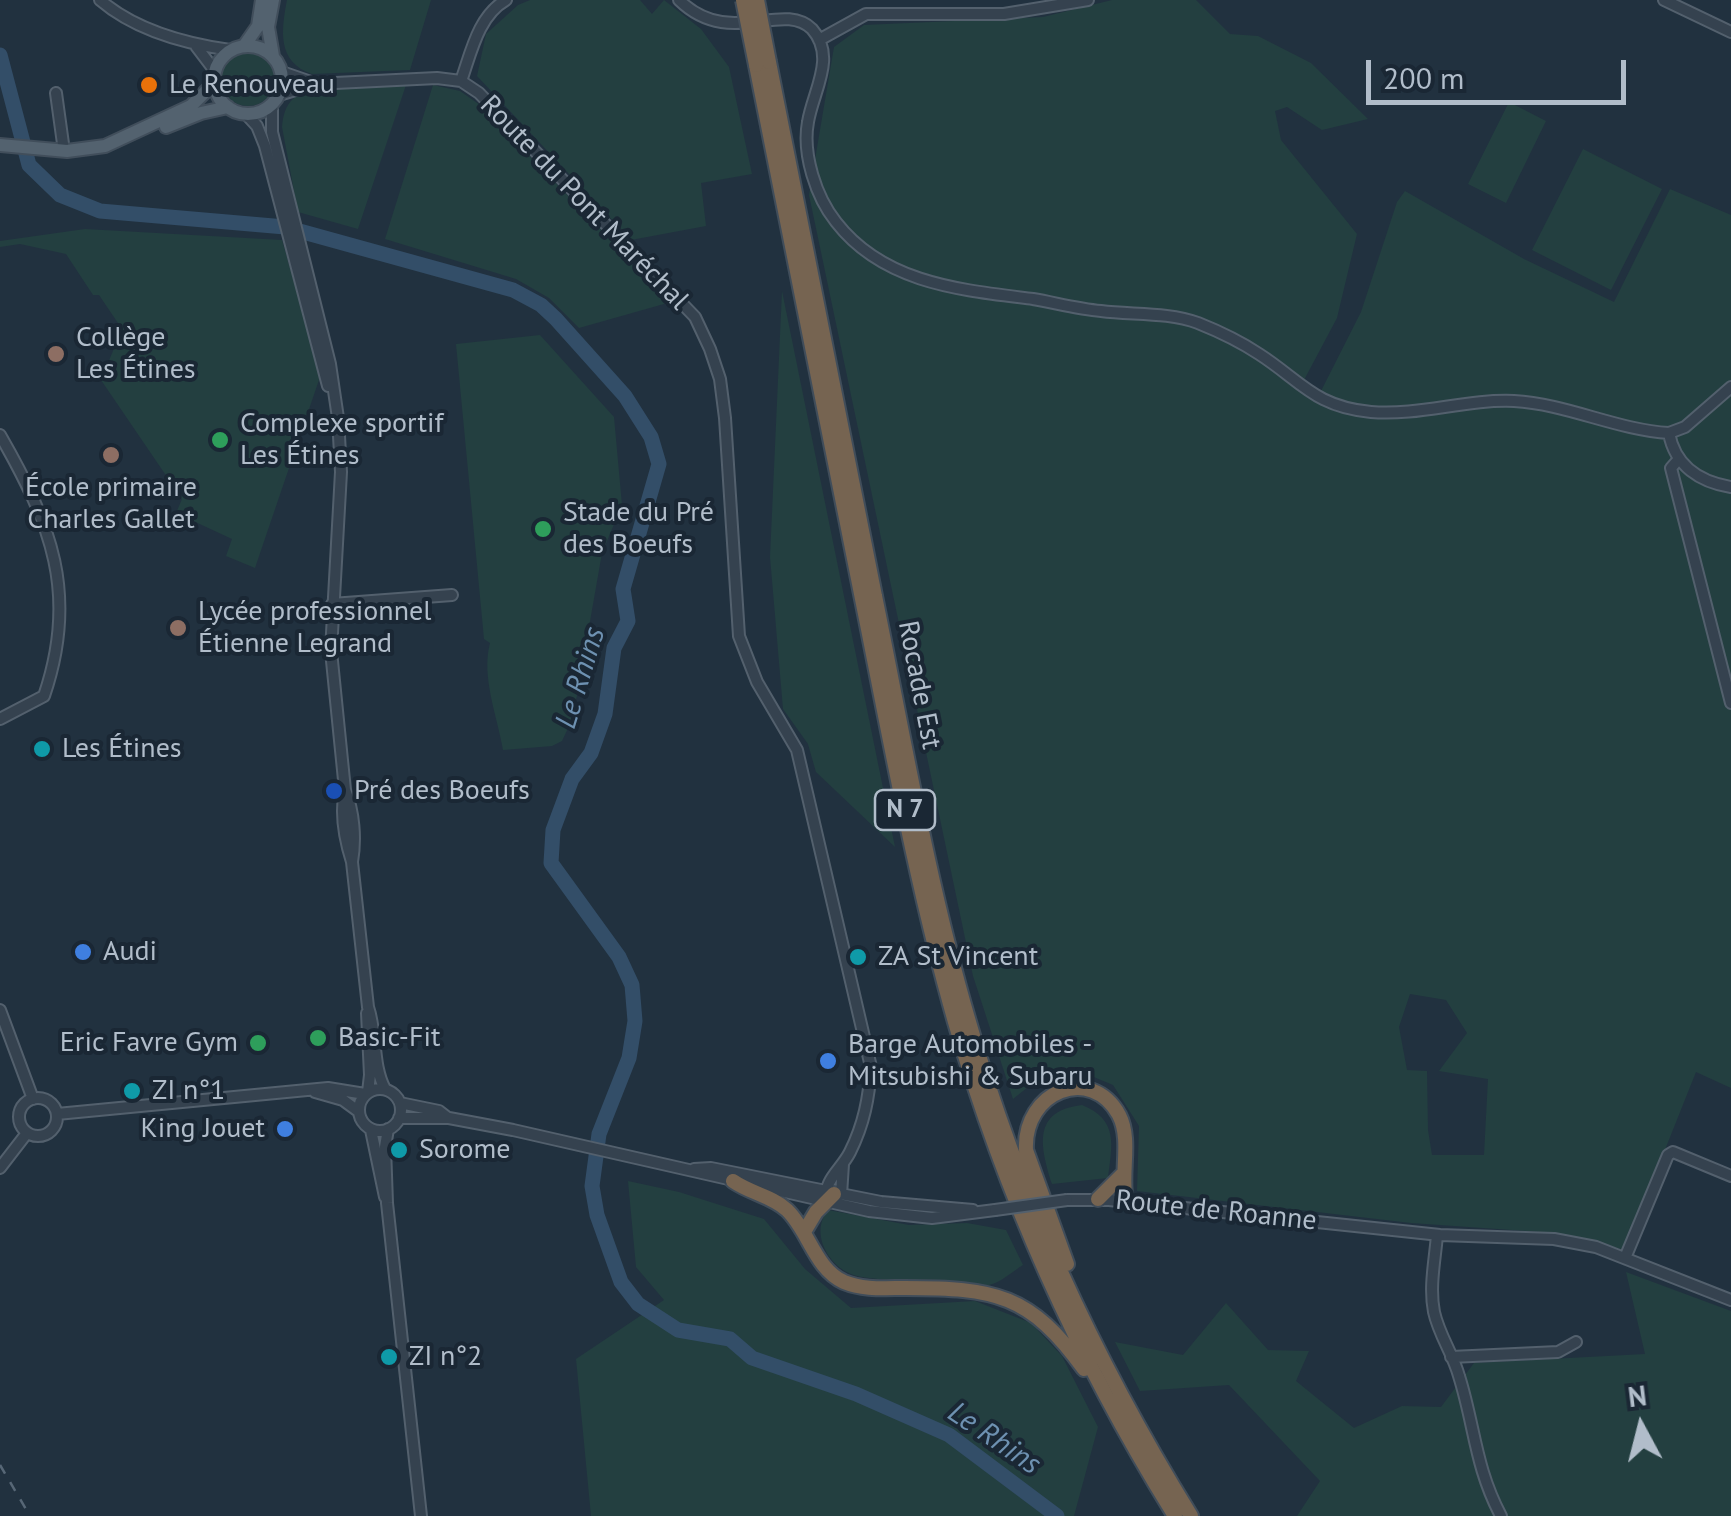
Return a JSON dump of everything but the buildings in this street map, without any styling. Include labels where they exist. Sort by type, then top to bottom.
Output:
[{"type":"highway","name":"Rocade Est","points":[[743,0],[762,63],[946,937],[998,1113],[1073,1299],[1126,1405],[1191,1516]]},
{"type":"highway","name":"Rocade Est","points":[[757,0],[762,63],[933,938],[962,1043],[1024,1220],[1096,1379],[1175,1516]]},
{"type":"highway","points":[[1073,1299],[1072,1276],[1026,1150],[1027,1125],[1038,1104],[1068,1090],[1102,1097],[1123,1126],[1126,1201]]},
{"type":"highway","points":[[1098,1199],[1122,1175]]},
{"type":"highway","points":[[733,1181],[783,1206],[826,1269],[848,1284],[965,1290],[1018,1304],[1048,1324],[1096,1379]]},
{"type":"highway","points":[[804,1232],[831,1197]]},
{"type":"main road","points":[[139,133],[191,106],[258,26],[262,0]]},
{"type":"main road","points":[[214,77],[218,96],[228,107],[246,114],[260,112],[276,100],[282,72],[273,56],[268,27],[273,0]]},
{"type":"main road","points":[[237,48],[264,49],[273,56]]},
{"type":"main road","points":[[0,146],[56,151],[105,146],[228,107]]},
{"type":"street","points":[[100,0],[122,16],[196,46],[237,48]]},
{"type":"street","points":[[461,81],[478,30],[497,5],[506,0]]},
{"type":"street","points":[[680,0],[711,22],[735,24],[776,16],[798,19],[811,26],[819,40],[824,67],[807,134],[813,178],[834,220],[868,256],[940,286],[1196,322],[1258,354],[1307,392],[1330,404],[1370,412],[1514,401],[1577,411],[1669,434],[1685,427],[1731,388]]},
{"type":"street","points":[[819,40],[866,14],[1004,14],[1088,0]]},
{"type":"street","points":[[1664,0],[1731,32]]},
{"type":"street","points":[[196,46],[214,77]]},
{"type":"street","name":"Route du Pont Maréchal","points":[[282,72],[315,84]]},
{"type":"street","name":"Route du Pont Maréchal","points":[[276,100],[315,84],[437,78],[461,81],[479,93],[695,317],[720,380],[739,636],[757,682],[797,750],[871,1067],[864,1119],[831,1197]]},
{"type":"street","points":[[56,93],[56,151]]},
{"type":"street","points":[[276,100],[272,132],[284,200],[334,381],[340,431],[330,652],[345,790],[353,825],[352,862],[368,1007],[385,1090]]},
{"type":"street","points":[[246,114],[260,133],[284,200]]},
{"type":"street","points":[[1669,434],[1678,460],[1694,474],[1731,487]]},
{"type":"street","points":[[0,435],[40,508],[60,598],[59,632],[44,696],[0,719]]},
{"type":"street","points":[[1678,460],[1672,468],[1731,703]]},
{"type":"street","points":[[332,604],[452,595]]},
{"type":"street","points":[[358,1111],[370,1075],[368,1007]]},
{"type":"street","points":[[0,1010],[33,1099]]},
{"type":"street","points":[[56,1114],[328,1088],[392,1092],[400,1103],[400,1118],[388,1130],[385,1147],[387,1203],[420,1516]]},
{"type":"street","points":[[309,1090],[344,1100],[358,1111],[370,1130],[387,1203]]},
{"type":"street","points":[[33,1099],[50,1103],[56,1114],[54,1126],[45,1135],[36,1136],[27,1133],[19,1117],[23,1106],[33,1099]]},
{"type":"street","points":[[400,1103],[439,1111],[448,1118]]},
{"type":"street","points":[[400,1118],[448,1118],[635,1156],[733,1181],[831,1197]]},
{"type":"street","points":[[370,1130],[388,1130]]},
{"type":"street","points":[[0,1168],[27,1133]]},
{"type":"street","points":[[1625,1258],[1668,1155],[1682,1154],[1731,1176]]},
{"type":"street","points":[[693,1169],[711,1168],[831,1197]]},
{"type":"street","name":"Route de Roanne","points":[[831,1197],[979,1212],[1098,1199],[1437,1235],[1554,1239],[1596,1247],[1731,1300]]},
{"type":"street","points":[[1437,1235],[1432,1284],[1434,1311],[1466,1402],[1477,1463],[1501,1516]]},
{"type":"street","points":[[1451,1356],[1558,1352],[1576,1342]]},
{"type":"green space","points":[[287,0],[431,0],[410,70],[312,74],[292,62],[287,53],[283,23]]},
{"type":"green space","points":[[530,0],[640,0],[652,14],[664,0],[701,29],[729,67],[752,174],[701,183],[706,226],[631,240],[477,76],[486,34],[518,5]]},
{"type":"green space","points":[[1112,0],[1196,0],[1230,34],[1258,36],[1311,63],[1368,119],[1322,130],[1287,107],[1275,111],[1281,140],[1357,234],[1337,318],[1303,382],[1321,391],[1361,312],[1397,202],[1405,191],[1524,259],[1614,302],[1670,189],[1731,215],[1731,1088],[1696,1072],[1625,1250],[1555,1233],[1411,1223],[1137,1191],[1139,1126],[1113,1085],[1084,1073],[1057,1075],[1028,1087],[1013,1099],[973,976],[809,195],[834,47],[864,25],[1043,17]],"holes":[[[1410,994],[1446,1000],[1467,1033],[1439,1071],[1488,1079],[1484,1155],[1432,1155],[1427,1071],[1407,1070],[1399,1027]]]},
{"type":"green space","points":[[248,52],[267,60],[275,79],[267,98],[248,106],[229,98],[221,79],[229,60]]},
{"type":"green space","points":[[406,85],[358,229],[298,212],[282,127],[291,101],[315,90]]},
{"type":"green space","points":[[433,85],[460,91],[480,105],[671,302],[579,328],[549,298],[516,279],[385,239]]},
{"type":"green space","points":[[1509,102],[1546,121],[1506,203],[1468,184]]},
{"type":"green space","points":[[1583,149],[1662,189],[1611,290],[1532,250]]},
{"type":"green space","name":"Complexe sportif Les Étines","points":[[85,229],[282,240],[321,374],[255,568],[226,556],[232,539],[176,513],[182,499],[101,380],[122,329],[99,295],[93,295],[66,254],[20,244],[0,247],[0,241]]},
{"type":"green space","points":[[782,291],[895,847],[816,772],[808,744],[783,709],[770,557]]},
{"type":"green space","name":"Stade du Pré des Boeufs","points":[[540,335],[614,417],[622,505],[602,553],[589,627],[592,657],[582,675],[562,741],[552,746],[503,750],[487,669],[490,643],[484,639],[456,344]]},
{"type":"green space","points":[[1082,1105],[1108,1126],[1108,1178],[1052,1184],[1043,1144],[1047,1123],[1066,1109]]},
{"type":"green space","points":[[628,1181],[679,1192],[764,1219],[805,1269],[851,1308],[975,1301],[1031,1323],[1062,1356],[1098,1427],[1074,1516],[591,1516],[576,1359],[664,1300],[636,1267]]},
{"type":"green space","points":[[828,1210],[909,1225],[967,1223],[1006,1230],[1023,1265],[989,1285],[857,1276],[838,1266],[825,1249],[821,1229]]},
{"type":"green space","points":[[1626,1272],[1731,1311],[1731,1516],[1297,1516],[1320,1481],[1229,1385],[1140,1391],[1115,1342],[1183,1355],[1226,1303],[1268,1350],[1309,1351],[1296,1381],[1354,1428],[1402,1406],[1441,1407],[1474,1363],[1645,1354]]},
{"type":"waterway","name":"Le Rhins","points":[[0,55],[29,165],[60,195],[100,211],[285,227],[513,290],[541,305],[556,319],[625,396],[651,437],[659,464],[623,589],[628,621],[614,648],[605,714],[591,753],[572,779],[553,830],[551,863],[619,957],[632,985],[635,1021],[629,1058],[599,1134],[592,1186],[597,1215],[621,1282],[638,1304],[678,1330],[730,1339],[752,1358],[856,1394],[949,1435],[1057,1516]]},
{"type":"railway","points":[[0,1465],[30,1516]]},
{"type":"place","name":"Le Renouveau","points":[[149,85]]},
{"type":"place","name":"Collège Les Étines","points":[[56,354]]},
{"type":"place","name":"Complexe sportif Les Étines","points":[[220,440]]},
{"type":"place","name":"École primaire Charles Gallet","points":[[111,455]]},
{"type":"place","name":"Stade du Pré des Boeufs","points":[[543,529]]},
{"type":"place","name":"Lycée professionnel Étienne Legrand","points":[[178,628]]},
{"type":"place","name":"Les Étines","points":[[42,749]]},
{"type":"place","name":"Pré des Boeufs","points":[[334,791]]},
{"type":"place","name":"Audi","points":[[83,952]]},
{"type":"place","name":"ZA St Vincent","points":[[858,957]]},
{"type":"place","name":"Basic-Fit","points":[[318,1038]]},
{"type":"place","name":"Eric Favre Gym","points":[[258,1043]]},
{"type":"place","name":"Barge Automobiles - Mitsubishi & Subaru","points":[[828,1061]]},
{"type":"place","name":"ZI n°1","points":[[132,1091]]},
{"type":"place","name":"King Jouet","points":[[285,1129]]},
{"type":"place","name":"Sorome","points":[[399,1150]]},
{"type":"place","name":"ZI n°2","points":[[389,1357]]}]
